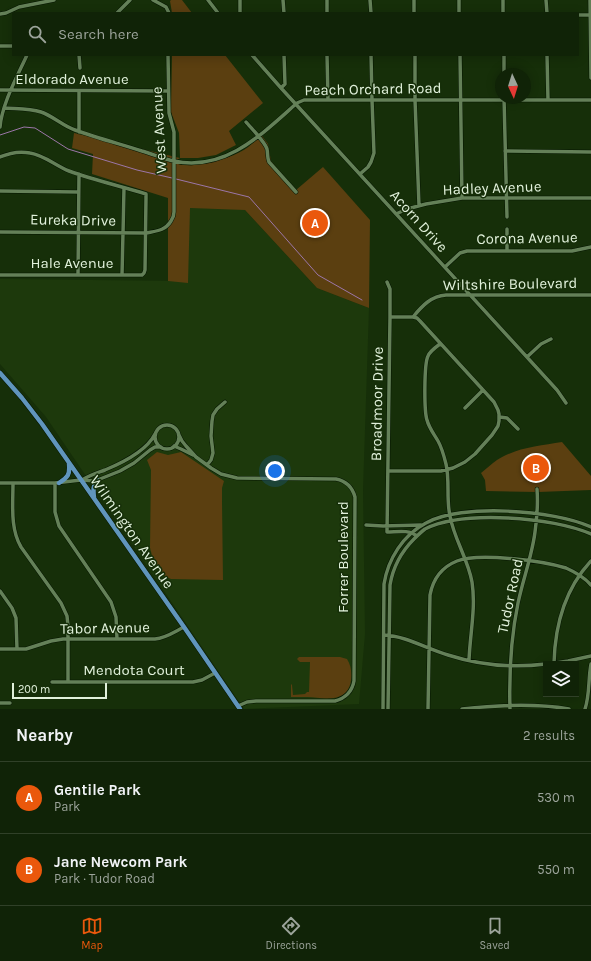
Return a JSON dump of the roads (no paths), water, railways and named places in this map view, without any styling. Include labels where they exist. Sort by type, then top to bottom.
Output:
[{"type":"main road","name":"Wilmington Avenue","points":[[0,373],[31,409],[69,462],[239,707]]},
{"type":"main road","points":[[57,483],[63,481],[68,476],[70,471],[69,462]]},
{"type":"main road","points":[[94,498],[94,486],[98,480]]},
{"type":"street","points":[[0,14],[20,7],[54,0]]},
{"type":"street","points":[[118,12],[130,0]]},
{"type":"street","points":[[153,0],[167,8],[169,12]]},
{"type":"street","points":[[208,0],[217,12]]},
{"type":"street","points":[[240,0],[240,12]]},
{"type":"street","points":[[283,0],[284,12]]},
{"type":"street","points":[[327,0],[327,12]]},
{"type":"street","points":[[370,0],[371,12]]},
{"type":"street","points":[[414,0],[414,12]]},
{"type":"street","points":[[459,0],[459,12]]},
{"type":"street","points":[[503,0],[504,12]]},
{"type":"street","points":[[546,0],[547,12]]},
{"type":"street","points":[[590,0],[591,78]]},
{"type":"street","points":[[579,16],[591,15]]},
{"type":"street","points":[[0,46],[12,46]]},
{"type":"street","points":[[0,128],[4,108],[27,56]]},
{"type":"street","points":[[80,56],[80,68]]},
{"type":"street","name":"West Avenue","points":[[146,233],[160,231],[168,226],[174,216],[174,132],[169,113],[168,56]]},
{"type":"street","name":"Acorn Drive","points":[[253,56],[557,390],[566,403]]},
{"type":"street","points":[[282,88],[285,84],[284,56]]},
{"type":"street","points":[[328,56],[328,100]]},
{"type":"street","points":[[360,174],[368,167],[374,153],[371,56]]},
{"type":"street","points":[[415,56],[419,206]]},
{"type":"street","points":[[460,56],[462,198]]},
{"type":"street","points":[[504,56],[504,68]]},
{"type":"street","points":[[548,56],[548,100]]},
{"type":"street","name":"Eldorado Avenue","points":[[0,90],[168,91]]},
{"type":"street","points":[[79,91],[79,132]]},
{"type":"street","name":"Peach Orchard Road","points":[[4,108],[34,110],[79,132],[142,150],[162,158],[174,161],[197,163],[215,160],[234,153],[247,145],[299,101],[495,99]]},
{"type":"street","name":"Peach Orchard Road","points":[[531,100],[591,100]]},
{"type":"street","points":[[504,104],[504,151],[507,217]]},
{"type":"street","points":[[246,122],[267,149],[266,157],[268,162],[296,192]]},
{"type":"street","points":[[504,151],[591,152]]},
{"type":"street","points":[[0,157],[24,152],[35,154],[67,170],[124,188],[122,276]]},
{"type":"street","points":[[78,275],[79,174]]},
{"type":"street","name":"West Avenue","points":[[124,188],[146,194],[145,270],[143,274]]},
{"type":"street","points":[[0,191],[78,192]]},
{"type":"street","name":"Hadley Avenue","points":[[396,214],[439,201],[462,198],[591,198]]},
{"type":"street","points":[[507,229],[507,251]]},
{"type":"street","name":"Eureka Drive","points":[[0,232],[146,233]]},
{"type":"street","name":"Corona Avenue","points":[[445,267],[457,255],[463,252],[572,251],[591,247]]},
{"type":"street","name":"Hale Avenue","points":[[0,275],[122,276],[143,274]]},
{"type":"street","name":"Broadmoor Drive","points":[[387,282],[390,289],[387,526]]},
{"type":"street","name":"Wiltshire Boulevard","points":[[412,317],[429,301],[436,297],[446,295],[591,295]]},
{"type":"street","points":[[388,471],[441,471],[453,468],[465,462],[475,454],[496,429],[500,417],[497,406],[419,320],[412,317],[390,317]]},
{"type":"street","points":[[527,357],[541,344],[551,339]]},
{"type":"street","points":[[440,344],[429,354],[426,362],[425,410],[429,425],[442,449],[447,470],[449,514],[455,535],[470,574],[474,600],[470,660]]},
{"type":"street","points":[[465,408],[483,390]]},
{"type":"street","points":[[207,465],[211,460],[213,453],[211,436],[213,415],[225,402]]},
{"type":"street","points":[[500,417],[507,418],[518,429]]},
{"type":"street","name":"Forrer Boulevard","points":[[81,480],[113,466],[140,451],[152,440],[159,428],[167,425],[176,428],[182,441],[196,457]]},
{"type":"street","points":[[155,434],[156,441],[161,447]]},
{"type":"street","points":[[174,446],[179,439],[179,435]]},
{"type":"street","name":"Forrer Boulevard","points":[[0,483],[57,483],[81,480],[95,481],[120,471],[134,463],[155,447],[166,448],[174,446],[196,457],[216,472],[230,477],[336,479],[345,482],[353,490],[356,500],[353,686],[344,698],[336,701],[256,700],[247,702],[239,707]]},
{"type":"street","points":[[13,483],[13,521],[16,537],[21,547],[63,607],[68,621],[68,682]]},
{"type":"street","points":[[57,483],[55,512],[59,526],[111,602],[116,617],[117,639]]},
{"type":"street","name":"Tudor Road","points":[[509,707],[512,645],[516,615],[535,532],[538,489]]},
{"type":"street","points":[[383,709],[385,578],[391,560],[402,544],[413,532],[427,522],[449,514],[488,511],[537,514],[572,520],[591,527]]},
{"type":"street","points":[[388,709],[391,579],[397,562],[406,547],[417,536],[425,530],[451,521],[488,518],[536,520],[570,526],[591,534]]},
{"type":"street","points":[[366,525],[422,525]]},
{"type":"street","points":[[387,526],[386,532],[407,531],[413,532],[417,536]]},
{"type":"street","points":[[428,709],[429,609],[431,590],[437,577],[444,569],[465,559],[489,558],[529,561],[565,568],[580,575],[591,585]]},
{"type":"street","points":[[554,661],[554,644],[560,616],[571,590],[591,561]]},
{"type":"street","points":[[0,591],[12,608],[16,618],[17,649]]},
{"type":"street","name":"Tabor Avenue","points":[[0,649],[30,648],[58,640],[69,639],[160,639],[169,636],[184,627]]},
{"type":"street","points":[[384,635],[406,640],[448,655],[485,663],[510,666],[543,664]]},
{"type":"street","points":[[565,661],[591,656]]},
{"type":"street","points":[[585,709],[588,696],[591,664]]},
{"type":"street","name":"Mendota Court","points":[[52,682],[193,682],[202,680],[215,673]]},
{"type":"street","points":[[0,703],[10,703]]},
{"type":"street","points":[[462,709],[547,706],[569,709]]},
{"type":"waterway","points":[[0,135],[24,127],[35,128],[68,149],[137,170],[172,178]]},
{"type":"waterway","points":[[176,179],[249,197],[318,275],[362,300]]},
{"type":"place","name":"Gentile Park","points":[[315,223]]},
{"type":"place","name":"Jane Newcom Park","points":[[536,468]]}]
